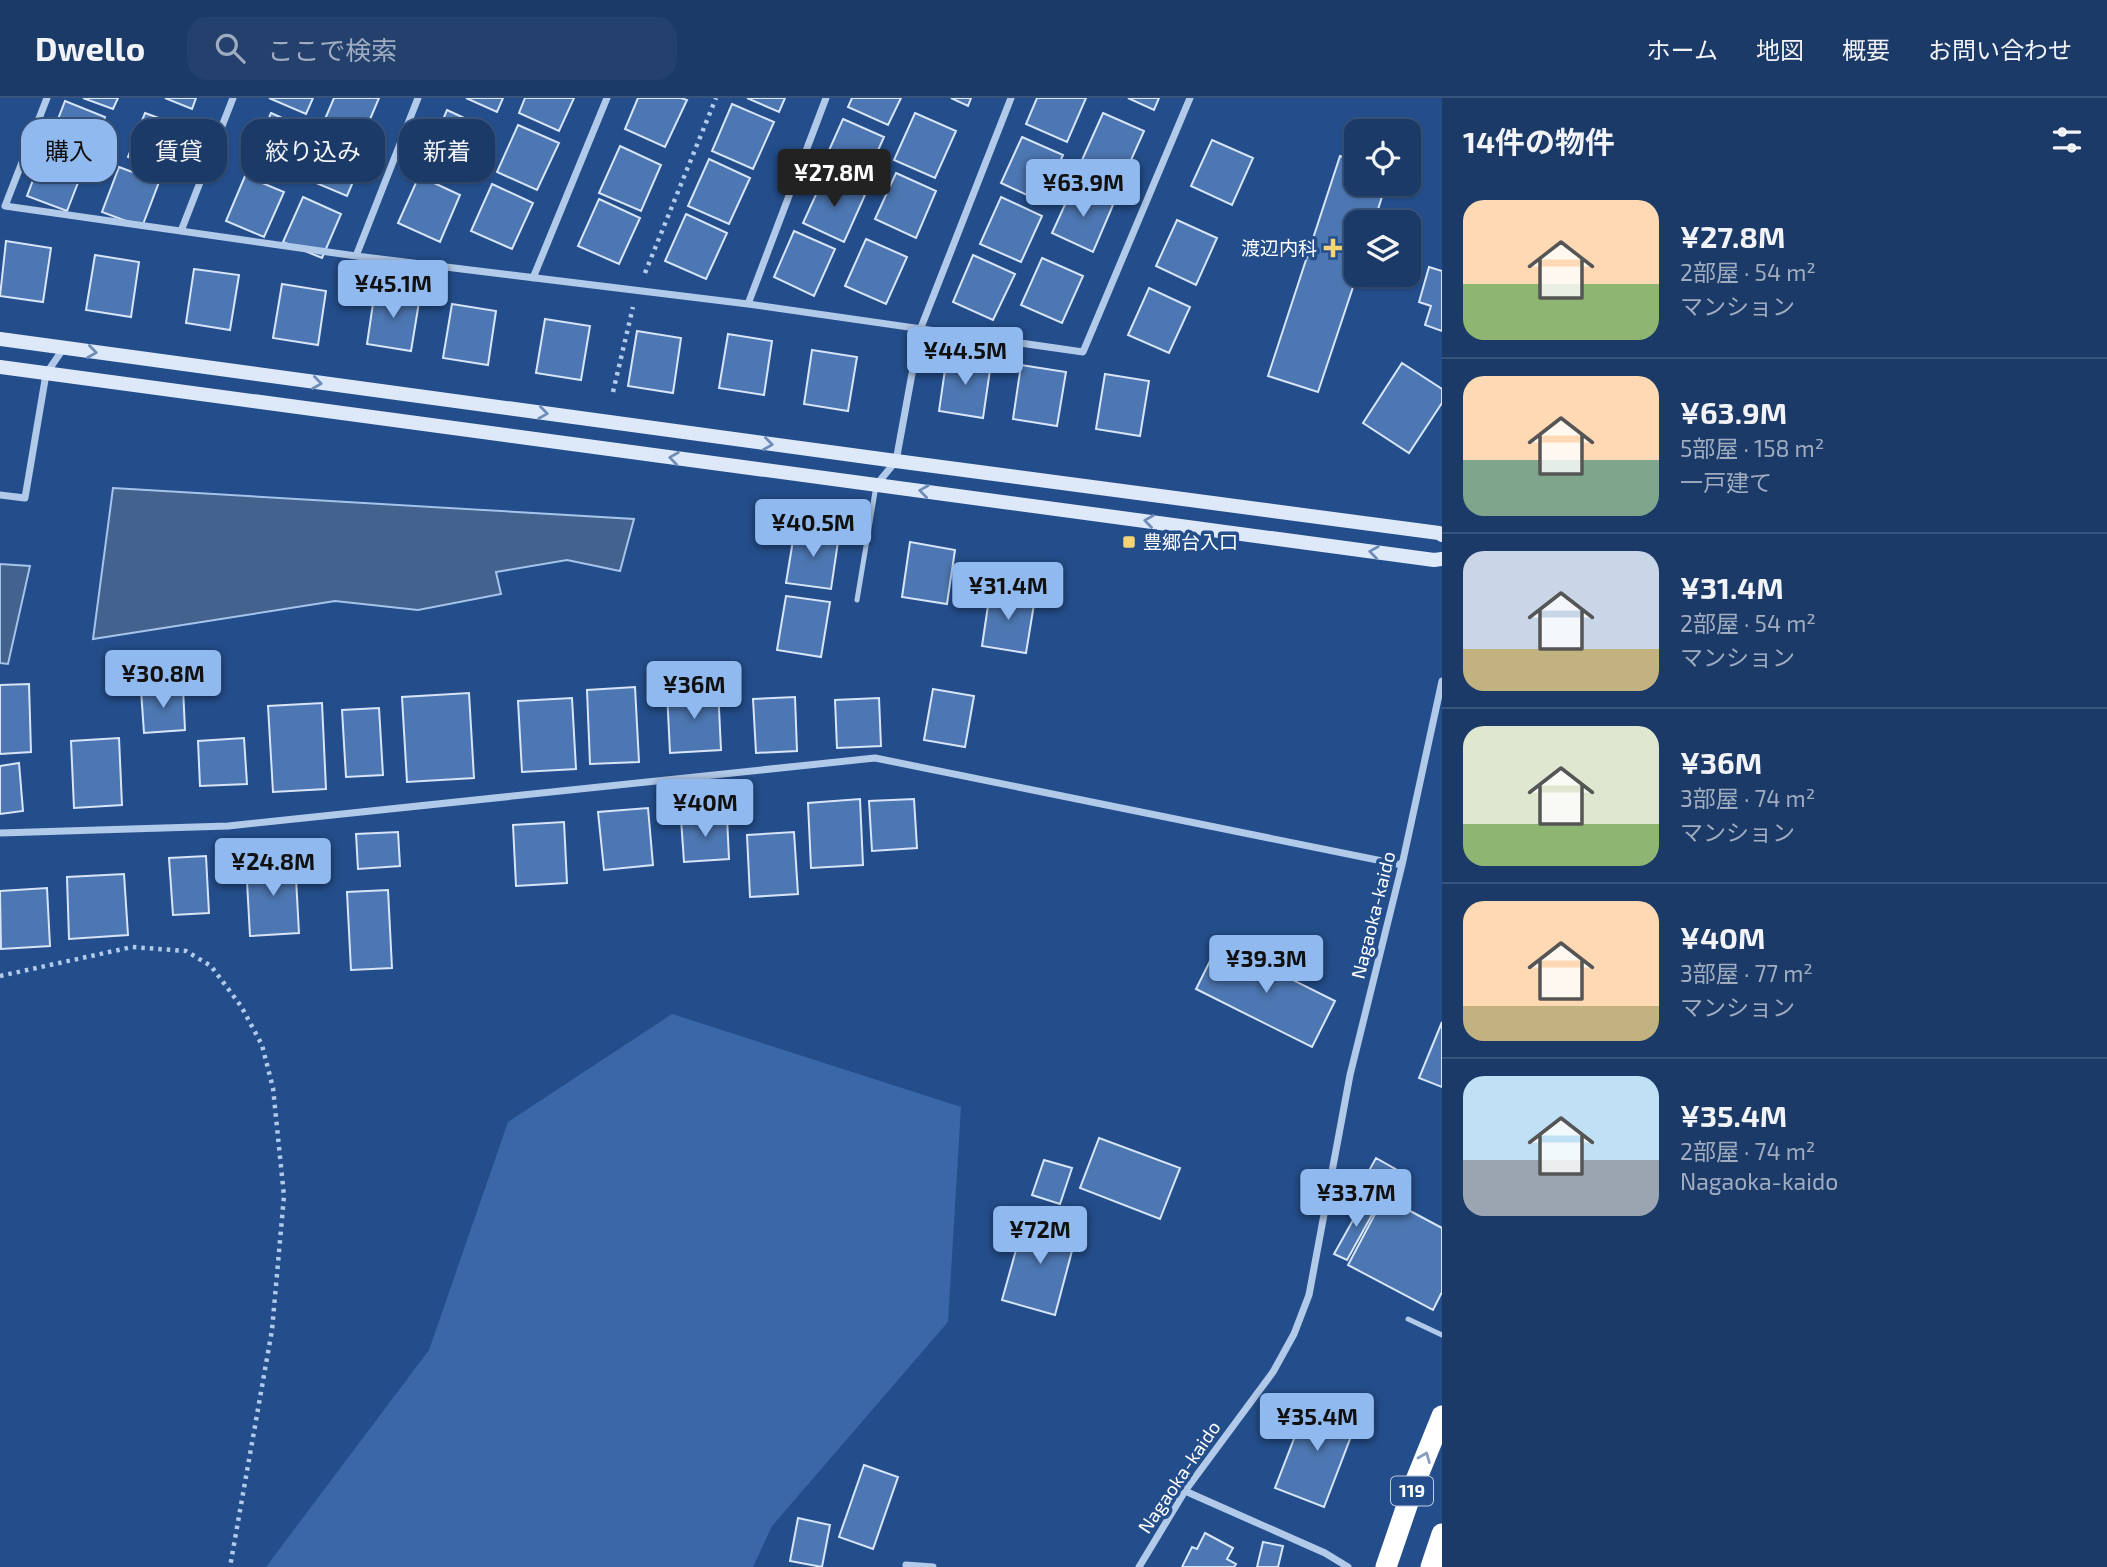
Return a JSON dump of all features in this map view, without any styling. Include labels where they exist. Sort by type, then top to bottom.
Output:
[{"type":"highway","name":"119","points":[[1386,1567],[1414,1485],[1442,1416]]},
{"type":"highway","points":[[1431,1567],[1442,1534]]},
{"type":"street","points":[[47,98],[5,206],[356,256],[748,304],[1083,352],[1191,98]]},
{"type":"street","points":[[181,231],[233,98]]},
{"type":"street","points":[[356,256],[418,98]]},
{"type":"street","points":[[533,278],[607,98]]},
{"type":"street","points":[[748,304],[826,98]]},
{"type":"street","points":[[876,485],[896,461],[920,330],[1011,98]]},
{"type":"street","points":[[0,339],[1442,535]]},
{"type":"street","points":[[0,495],[25,498],[46,374],[63,348]]},
{"type":"street","points":[[0,367],[1442,559]]},
{"type":"street","name":"Nagaoka-kaido","points":[[1139,1567],[1185,1491],[1273,1372],[1294,1334],[1309,1295],[1350,1075],[1402,865],[1442,681]]},
{"type":"street","points":[[0,833],[228,826],[874,758],[1402,865]]},
{"type":"street","points":[[1185,1491],[1325,1553],[1348,1567]]},
{"type":"street","points":[[906,1565],[933,1567]]},
{"type":"lane","points":[[857,600],[876,485]]},
{"type":"lane","points":[[1408,1319],[1442,1335]]},
{"type":"path","points":[[613,392],[637,291],[716,98]]},
{"type":"path","points":[[0,976],[132,947],[186,951],[211,966],[240,1006],[262,1045],[273,1088],[284,1196],[272,1330],[230,1567]]},
{"type":"shaded area","points":[[113,488],[634,519],[620,571],[567,560],[496,572],[501,594],[418,610],[335,601],[93,639]]},
{"type":"shaded area","points":[[0,564],[30,566],[8,664],[0,663]]},
{"type":"shaded area","points":[[672,1014],[961,1107],[948,1322],[772,1526],[753,1567],[266,1567],[429,1350],[508,1122]]},
{"type":"building","points":[[83,98],[118,98],[113,109]]},
{"type":"building","points":[[165,98],[196,98],[192,109]]},
{"type":"building","points":[[269,98],[313,98],[306,114]]},
{"type":"building","points":[[334,98],[379,98],[370,119],[325,119]]},
{"type":"building","points":[[466,98],[503,98],[497,112]]},
{"type":"building","points":[[525,98],[574,98],[559,131],[519,113]]},
{"type":"building","points":[[638,98],[687,100],[665,147],[625,129]]},
{"type":"building","points":[[747,98],[785,98],[779,112]]},
{"type":"building","points":[[852,98],[901,98],[888,125],[848,107]]},
{"type":"building","points":[[951,98],[971,98],[968,106]]},
{"type":"building","points":[[1037,98],[1086,98],[1067,142],[1026,124]]},
{"type":"building","points":[[1128,98],[1159,98],[1154,110]]},
{"type":"building","points":[[65,101],[105,117],[104,119],[58,119]]},
{"type":"building","points":[[732,104],[774,122],[753,169],[712,151]]},
{"type":"building","points":[[447,110],[466,119],[443,119]]},
{"type":"building","points":[[145,113],[161,119],[143,119]]},
{"type":"building","points":[[271,113],[284,119],[268,119]]},
{"type":"building","points":[[915,113],[956,131],[935,178],[894,160]]},
{"type":"building","points":[[1103,113],[1144,131],[1123,178],[1082,160]]},
{"type":"building","points":[[843,119],[884,137],[863,184],[822,166]]},
{"type":"building","points":[[518,125],[559,143],[537,190],[497,172]]},
{"type":"building","points":[[1022,137],[1063,155],[1042,202],[1001,183]]},
{"type":"building","points":[[1212,140],[1253,158],[1232,205],[1191,186]]},
{"type":"building","points":[[620,146],[661,165],[641,211],[599,193]]},
{"type":"building","name":"渡辺内科","points":[[1340,156],[1344,157],[1344,196],[1382,196],[1378,210],[1344,210],[1344,287],[1353,287],[1318,392],[1268,376]]},
{"type":"building","points":[[709,159],[750,178],[729,224],[688,206]]},
{"type":"building","points":[[119,167],[131,172],[131,182],[159,182],[142,227],[102,212],[113,182],[117,182]]},
{"type":"building","points":[[896,173],[936,191],[916,238],[875,219]]},
{"type":"building","points":[[824,177],[865,195],[844,242],[803,223]]},
{"type":"building","points":[[32,182],[78,182],[67,211],[27,196]]},
{"type":"building","points":[[242,182],[260,182],[284,192],[264,237],[226,221]]},
{"type":"building","points":[[314,182],[353,182],[347,196]]},
{"type":"building","points":[[416,182],[432,182],[460,195],[440,242],[398,223]]},
{"type":"building","points":[[492,184],[533,203],[512,249],[471,231]]},
{"type":"building","points":[[1073,187],[1113,205],[1093,252],[1052,233]]},
{"type":"building","points":[[303,197],[341,214],[322,258],[283,242]]},
{"type":"building","points":[[1001,197],[1042,216],[1021,262],[980,244]]},
{"type":"building","points":[[599,199],[640,218],[619,264],[578,246]]},
{"type":"building","points":[[686,214],[727,233],[706,279],[665,261]]},
{"type":"building","points":[[1177,220],[1217,238],[1196,285],[1156,266]]},
{"type":"building","points":[[794,231],[835,249],[814,296],[774,277]]},
{"type":"building","points":[[866,239],[907,257],[886,304],[845,286]]},
{"type":"building","points":[[6,241],[51,248],[43,302],[0,296]]},
{"type":"building","points":[[95,255],[139,262],[131,317],[86,310]]},
{"type":"building","points":[[973,255],[1015,274],[993,320],[953,302]]},
{"type":"building","points":[[1042,258],[1083,276],[1062,323],[1021,305]]},
{"type":"building","points":[[1429,267],[1442,271],[1442,331],[1425,325],[1431,306],[1419,302]]},
{"type":"building","points":[[194,269],[239,275],[230,330],[186,323]]},
{"type":"building","points":[[282,284],[326,291],[318,345],[273,338]]},
{"type":"building","points":[[1149,288],[1190,307],[1169,353],[1128,335]]},
{"type":"building","points":[[375,290],[420,296],[411,351],[367,344]]},
{"type":"building","points":[[452,304],[496,311],[488,365],[443,358]]},
{"type":"building","points":[[545,319],[590,326],[581,380],[536,373]]},
{"type":"building","points":[[637,331],[681,338],[673,393],[628,386]]},
{"type":"building","points":[[728,334],[772,341],[764,395],[719,388]]},
{"type":"building","points":[[812,350],[857,357],[848,411],[804,404]]},
{"type":"building","points":[[947,356],[991,363],[983,418],[939,411]]},
{"type":"building","points":[[1402,363],[1442,389],[1442,403],[1409,453],[1363,423]]},
{"type":"building","points":[[1021,365],[1066,372],[1057,426],[1013,419]]},
{"type":"building","points":[[1105,374],[1149,381],[1140,436],[1096,429]]},
{"type":"building","points":[[795,528],[839,535],[831,589],[786,583]]},
{"type":"building","points":[[910,542],[955,550],[947,604],[902,597]]},
{"type":"building","points":[[990,592],[1035,598],[1026,653],[982,646]]},
{"type":"building","points":[[786,596],[830,602],[821,657],[777,650]]},
{"type":"building","points":[[29,684],[31,752],[0,754],[0,685]]},
{"type":"building","points":[[635,687],[639,762],[590,764],[587,690]]},
{"type":"building","points":[[183,688],[185,730],[144,733],[141,690]]},
{"type":"building","points":[[718,688],[721,750],[670,753],[667,692]]},
{"type":"building","points":[[933,689],[974,696],[965,747],[924,740]]},
{"type":"building","points":[[469,693],[474,778],[407,782],[402,697]]},
{"type":"building","points":[[795,697],[797,751],[756,753],[753,699]]},
{"type":"building","points":[[572,698],[576,769],[522,772],[518,701]]},
{"type":"building","points":[[879,698],[881,746],[837,748],[835,700]]},
{"type":"building","points":[[322,703],[326,789],[273,792],[268,706]]},
{"type":"building","points":[[379,708],[383,775],[346,777],[342,710]]},
{"type":"building","points":[[119,738],[122,805],[74,808],[71,741]]},
{"type":"building","points":[[244,738],[247,784],[200,786],[198,741]]},
{"type":"building","points":[[19,763],[23,811],[0,814],[0,766]]},
{"type":"building","points":[[860,799],[863,865],[811,868],[808,803]]},
{"type":"building","points":[[914,799],[917,848],[872,851],[869,801]]},
{"type":"building","points":[[648,808],[653,865],[604,870],[598,812]]},
{"type":"building","points":[[727,817],[729,859],[684,862],[681,819]]},
{"type":"building","points":[[564,822],[567,883],[516,886],[513,825]]},
{"type":"building","points":[[398,832],[400,866],[358,869],[356,834]]},
{"type":"building","points":[[794,832],[798,894],[750,897],[747,835]]},
{"type":"building","points":[[206,856],[209,913],[173,915],[169,858]]},
{"type":"building","points":[[295,860],[299,933],[250,936],[246,863]]},
{"type":"building","points":[[124,874],[128,935],[69,939],[67,877]]},
{"type":"building","points":[[47,888],[50,946],[1,949],[0,891]]},
{"type":"building","points":[[388,890],[392,968],[351,970],[347,892]]},
{"type":"building","points":[[1219,943],[1335,1001],[1312,1047],[1196,989]]},
{"type":"building","points":[[1442,1022],[1442,1087],[1419,1078]]},
{"type":"building","points":[[1099,1138],[1180,1168],[1160,1219],[1080,1188]]},
{"type":"building","points":[[1376,1158],[1397,1170],[1382,1197],[1361,1185]]},
{"type":"building","points":[[1044,1160],[1072,1168],[1060,1204],[1032,1195]]},
{"type":"building","points":[[1366,1197],[1378,1204],[1347,1260],[1334,1254]]},
{"type":"building","points":[[1384,1197],[1442,1228],[1442,1292],[1433,1310],[1348,1265]]},
{"type":"building","points":[[1025,1218],[1077,1232],[1055,1315],[1002,1300]]},
{"type":"building","points":[[1309,1400],[1358,1418],[1324,1507],[1275,1488]]},
{"type":"building","points":[[864,1465],[898,1477],[873,1549],[839,1537]]},
{"type":"building","points":[[798,1518],[830,1525],[822,1567],[790,1561]]},
{"type":"building","points":[[1205,1533],[1233,1548],[1227,1559],[1236,1564],[1234,1567],[1182,1567],[1192,1547],[1197,1549]]},
{"type":"building","points":[[1263,1542],[1283,1546],[1278,1567],[1257,1567]]},
{"type":"place","name":"渡辺内科","points":[[1333,248]]},
{"type":"place","name":"豊郷台入口","points":[[1129,542]]}]
